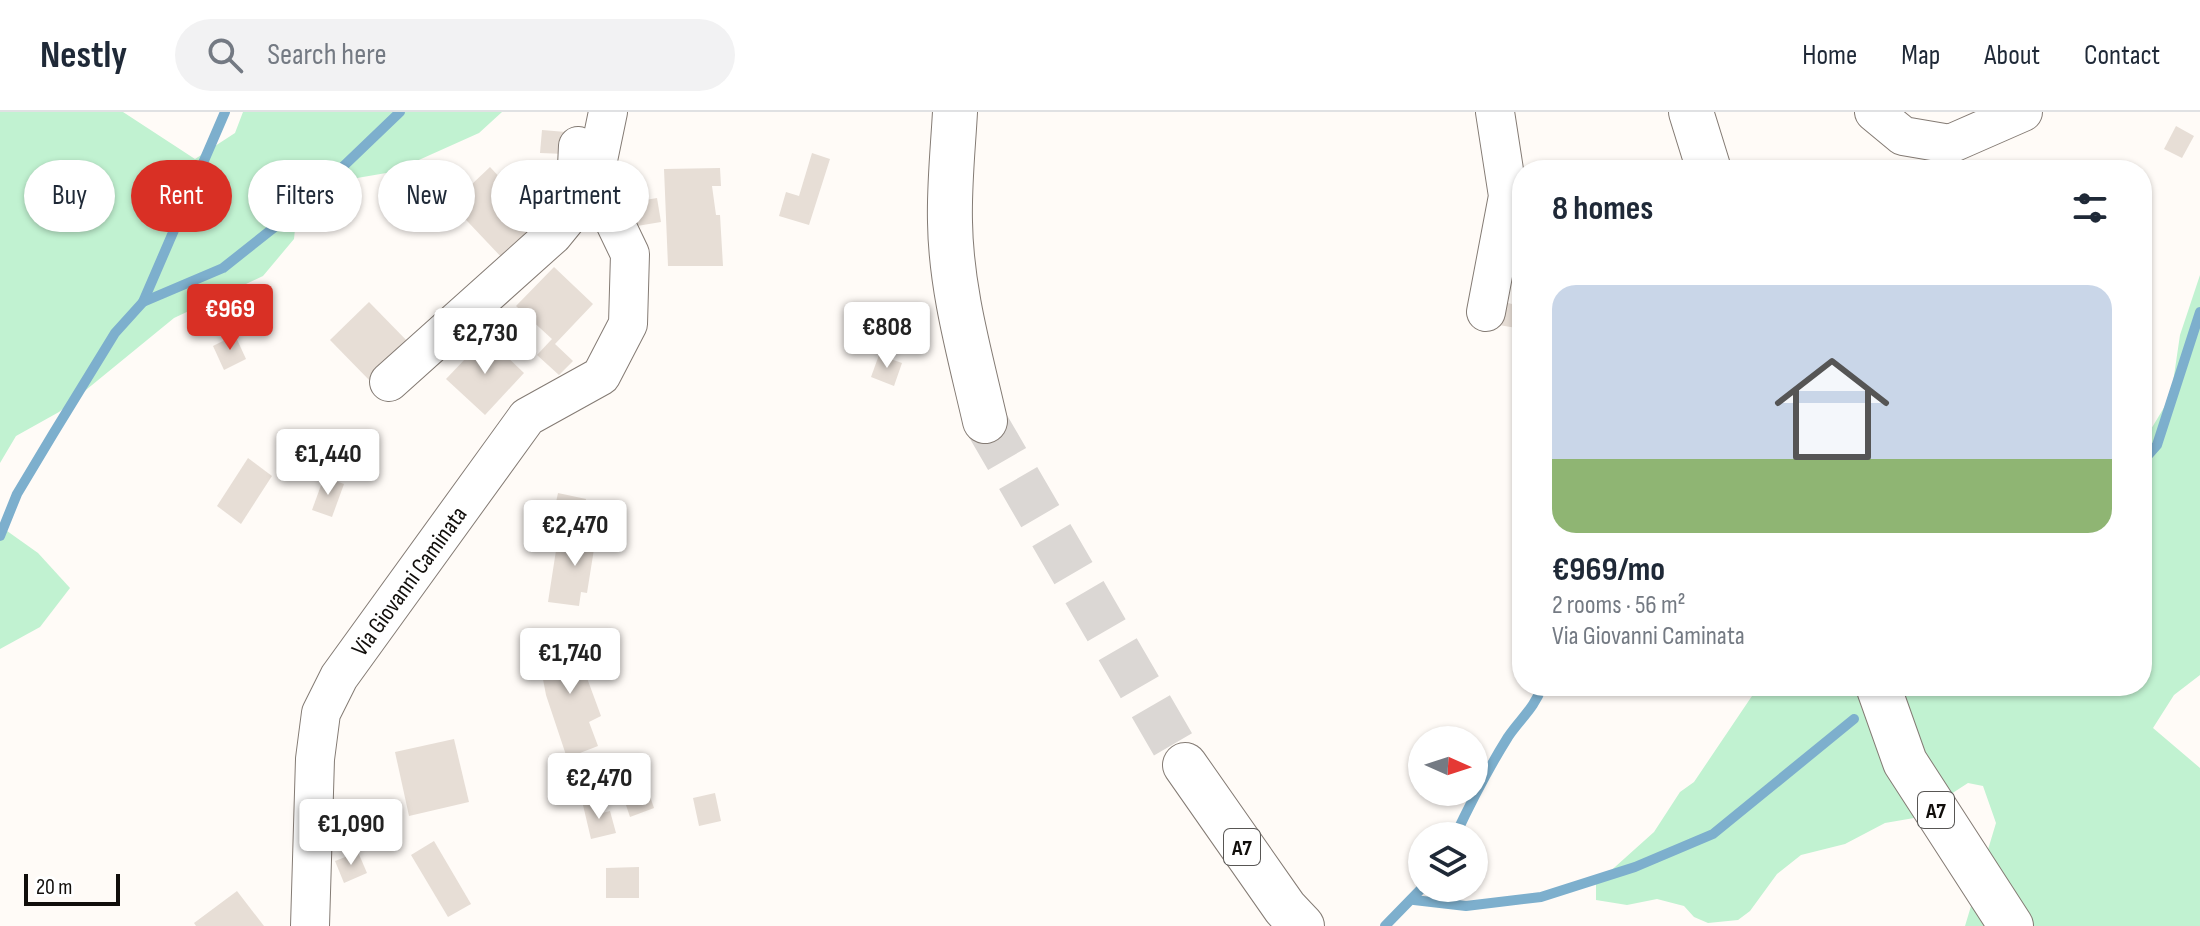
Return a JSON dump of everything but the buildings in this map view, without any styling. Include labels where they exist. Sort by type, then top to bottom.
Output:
[{"type":"highway","points":[[955,112],[950,222],[956,296],[985,421]]},
{"type":"highway","points":[[1691,112],[1706,160]]},
{"type":"highway","name":"A7","points":[[1882,696],[1905,762],[2011,926]]},
{"type":"highway","name":"A7","points":[[1185,765],[1285,908],[1302,926]]},
{"type":"street","points":[[1486,312],[1508,196],[1495,112]]},
{"type":"street","points":[[1874,112],[1903,136],[1950,144],[2023,112]]},
{"type":"street","points":[[389,382],[553,235],[575,208],[578,146],[586,127],[607,116]]},
{"type":"street","name":"Via Giovanni Caminata","points":[[310,926],[317,744],[321,713],[339,677],[527,417],[601,376],[628,324],[630,254],[605,202],[597,165],[607,116]]},
{"type":"green space","points":[[0,112],[123,112],[195,159],[235,133],[243,112],[502,112],[479,133],[419,160],[378,160],[378,174],[362,177],[362,160],[248,160],[248,232],[295,232],[294,239],[263,276],[174,318],[59,412],[16,436],[0,463]]},
{"type":"green space","points":[[2200,275],[2200,675],[2174,695],[2153,728],[2200,768],[2200,926],[1965,926],[1996,823],[1983,786],[1968,783],[1914,818],[1885,823],[1845,844],[1801,855],[1777,874],[1750,911],[1738,920],[1708,923],[1694,917],[1684,906],[1657,899],[1627,905],[1596,900],[1596,884],[1654,832],[1680,792],[1694,782],[1752,696],[2152,696],[2152,427],[2171,396],[2180,335]]},
{"type":"green space","points":[[0,526],[38,553],[70,588],[40,627],[0,649]]},
{"type":"waterway","points":[[143,302],[225,112]]},
{"type":"waterway","points":[[0,536],[17,494],[53,434],[115,333],[143,302],[223,268],[305,203],[400,112]]},
{"type":"waterway","points":[[2152,451],[2157,445],[2200,312]]},
{"type":"waterway","points":[[1462,822],[1508,737],[1537,696]]},
{"type":"waterway","points":[[1431,902],[1466,906],[1541,897],[1635,867],[1713,834],[1854,719]]},
{"type":"waterway","points":[[1385,926],[1408,902]]},
{"type":"tunnel","points":[[985,421],[1185,765]]}]
